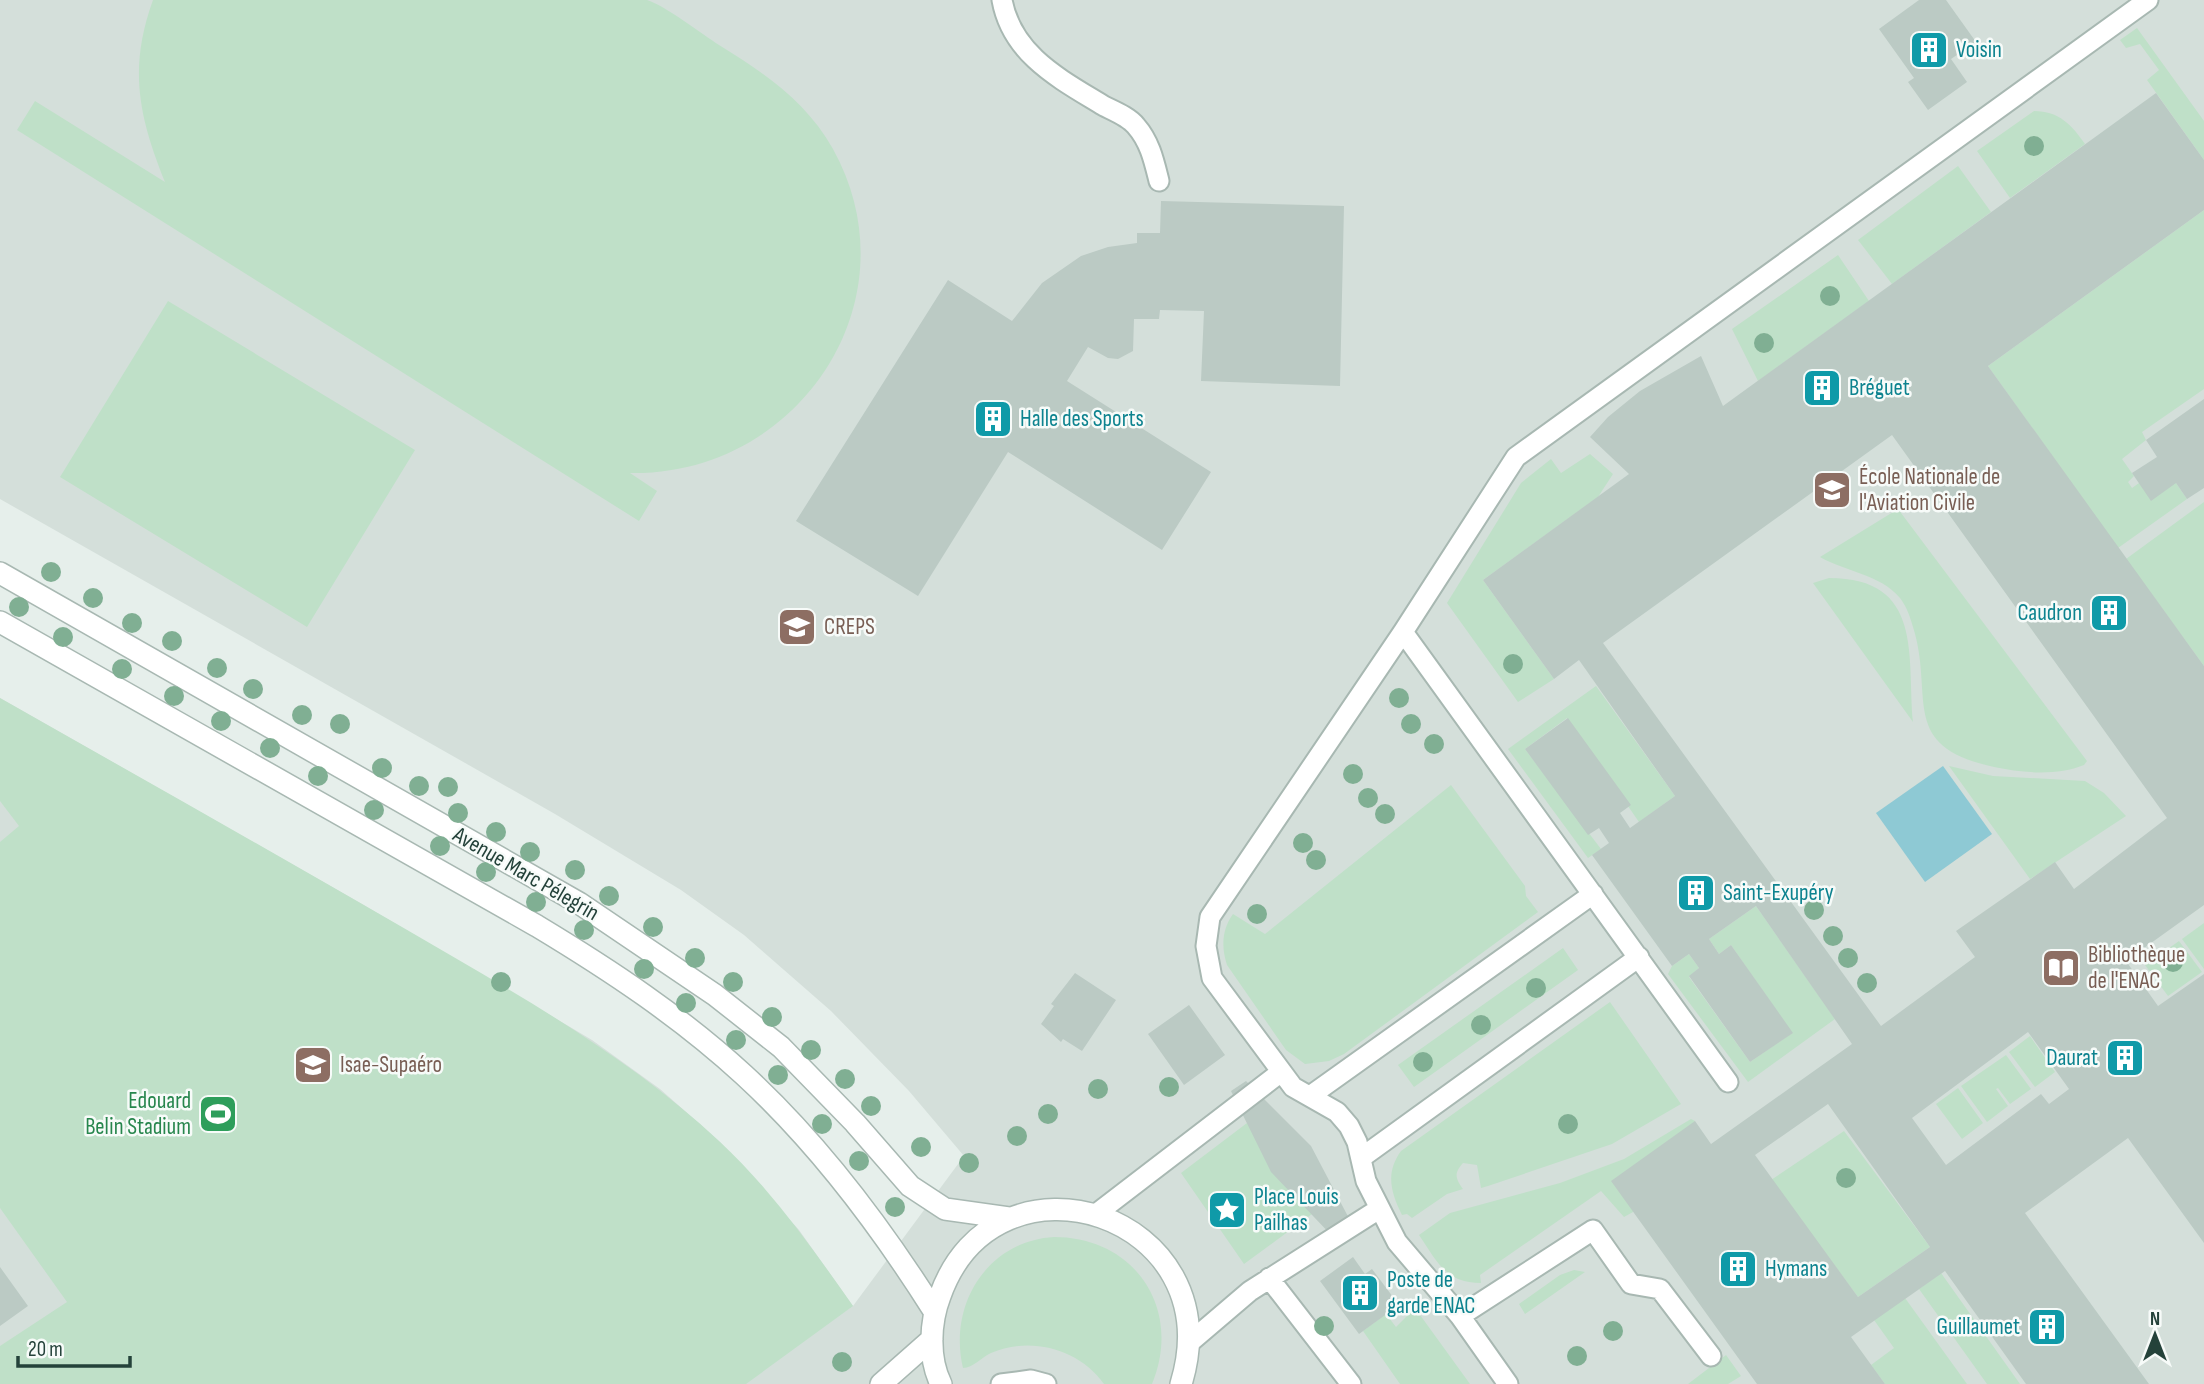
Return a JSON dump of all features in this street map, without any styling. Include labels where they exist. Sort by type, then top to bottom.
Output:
[{"type":"street","name":"Avenue Marc Pélegrin","points":[[0,573],[579,903],[715,995],[781,1047],[855,1122],[885,1160],[918,1192],[945,1209],[1009,1218]]},
{"type":"street","name":"Avenue Marc Pélegrin","points":[[0,622],[537,926],[614,973],[745,1076],[803,1136],[852,1195],[934,1311]]},
{"type":"street","points":[[941,1384],[932,1339],[934,1311],[946,1279],[965,1251],[1009,1218],[1060,1209],[1096,1214],[1130,1229],[1158,1253],[1179,1285],[1189,1321],[1189,1358],[1181,1384]]},
{"type":"street","points":[[881,1384],[932,1339]]},
{"type":"lane","points":[[1002,0],[1020,45],[1050,74],[1135,124],[1150,147],[1159,181]]},
{"type":"lane","points":[[1508,1384],[1460,1316],[1397,1242],[1366,1181],[1357,1142],[1337,1112],[1293,1087],[1212,978],[1206,946],[1210,917],[1403,632],[1516,457],[2148,0]]},
{"type":"lane","points":[[1403,632],[1728,1082]]},
{"type":"lane","points":[[1310,1096],[1593,894]]},
{"type":"lane","points":[[1361,1158],[1639,957]]},
{"type":"lane","points":[[1096,1214],[1281,1072]]},
{"type":"lane","points":[[1189,1343],[1269,1278],[1379,1209]]},
{"type":"lane","points":[[1460,1316],[1593,1230],[1631,1284],[1660,1289],[1711,1356]]},
{"type":"lane","points":[[1269,1278],[1351,1384]]},
{"type":"lane","points":[[1001,1384],[1031,1380],[1046,1384]]},
{"type":"shaded area","points":[[0,0],[2204,0],[2204,1384],[0,1384],[0,698],[362,904],[592,1040],[660,1089],[721,1143],[799,1230],[853,1306],[964,1156],[909,1091],[831,1011],[744,935],[681,890],[555,814],[0,499]]},
{"type":"green space","points":[[153,0],[647,0],[663,8],[752,66],[783,90],[810,116],[833,149],[855,207],[860,264],[850,319],[826,369],[790,412],[744,445],[690,466],[630,473],[657,491],[639,521],[17,130],[35,101],[165,182],[149,136],[140,92],[141,48]]},
{"type":"green space","points":[[2137,28],[2204,121],[2204,160],[2147,80],[2159,70],[2140,44],[2126,48],[2120,40]]},
{"type":"green space","points":[[2034,111],[2058,116],[2085,144],[2010,198],[1977,151]]},
{"type":"green space","points":[[1958,166],[1991,212],[1892,284],[1858,240]]},
{"type":"green space","points":[[2204,210],[2204,389],[2142,432],[2146,440],[2122,459],[2134,476],[2128,482],[2132,488],[2139,483],[2176,483],[2187,499],[2118,548],[1988,366]]},
{"type":"green space","points":[[1838,255],[1869,301],[1758,381],[1732,329]]},
{"type":"green space","points":[[168,301],[415,450],[307,627],[60,477]]},
{"type":"green space","points":[[1590,454],[1613,474],[1598,497],[1483,580],[1554,679],[1518,702],[1447,603],[1521,483],[1551,459],[1561,473]]},
{"type":"green space","points":[[2204,502],[2204,666],[2126,559]]},
{"type":"green space","points":[[1898,509],[2087,761],[2084,765],[2063,771],[2040,772],[1994,767],[1964,758],[1944,746],[1932,732],[1925,715],[1919,652],[1911,620],[1902,601],[1892,590],[1873,578],[1820,557]]},
{"type":"green space","points":[[1829,578],[1860,581],[1881,591],[1896,606],[1909,647],[1913,722],[1813,583]]},
{"type":"green space","points":[[1596,686],[1675,796],[1639,822],[1567,718],[1525,749],[1601,849],[1588,858],[1508,749]]},
{"type":"green space","name":"Isae-Supaéro","points":[[0,698],[444,951],[607,1052],[683,1109],[738,1160],[791,1220],[853,1306],[746,1384],[0,1384],[0,1346],[67,1302],[0,1208],[0,842],[19,826],[0,801]]},
{"type":"green space","points":[[1949,766],[1993,776],[2085,781],[2104,793],[2126,816],[2030,879]]},
{"type":"green space","points":[[1451,785],[1525,886],[1526,896],[1538,912],[1344,1054],[1329,1061],[1305,1064],[1286,1050],[1227,965],[1224,938],[1229,920],[1233,914],[1265,934]]},
{"type":"green space","points":[[1756,906],[1835,1019],[1748,1082],[1668,974],[1672,966],[1689,954],[1699,968],[1689,977],[1750,1062],[1792,1033],[1731,945],[1719,954],[1709,939]]},
{"type":"green space","points":[[2204,923],[2204,969],[2182,939]]},
{"type":"green space","points":[[2179,941],[2202,972],[2168,996],[2145,965]]},
{"type":"green space","points":[[1563,948],[1578,970],[1414,1087],[1398,1065]]},
{"type":"green space","points":[[1610,1002],[1681,1104],[1612,1144],[1481,1188],[1477,1165],[1463,1163],[1457,1176],[1463,1189],[1447,1194],[1412,1218],[1407,1214],[1402,1215],[1391,1183],[1393,1167],[1401,1151]]},
{"type":"green space","points":[[2030,1036],[2055,1072],[2035,1087],[2009,1052]]},
{"type":"green space","points":[[2006,1055],[2031,1089],[2010,1104],[1998,1088],[1996,1089],[2008,1106],[1987,1122],[1961,1086]]},
{"type":"green space","points":[[1958,1088],[1983,1123],[1962,1139],[1936,1104]]},
{"type":"green space","points":[[1691,1119],[1695,1121],[1633,1212],[1624,1217],[1601,1191],[1480,1275],[1481,1283],[1450,1275],[1437,1262],[1419,1235],[1450,1213],[1560,1183],[1624,1159]]},
{"type":"green space","points":[[1247,1123],[1312,1214],[1244,1264],[1181,1173]]},
{"type":"green space","points":[[1844,1131],[1930,1247],[1858,1297],[1771,1180]]},
{"type":"green space","points":[[1054,1237],[1083,1240],[1108,1249],[1129,1264],[1145,1282],[1156,1305],[1161,1329],[1160,1356],[1152,1384],[1104,1384],[1094,1372],[1068,1354],[1038,1346],[1006,1348],[963,1368],[961,1322],[978,1280],[1009,1250],[1030,1241]]},
{"type":"green space","points":[[1574,1270],[1585,1272],[1525,1314],[1519,1304],[1560,1275]]},
{"type":"green space","points":[[1941,1273],[2020,1384],[1987,1384],[1919,1289]]},
{"type":"green space","points":[[1905,1298],[1967,1384],[1885,1384],[1871,1365],[1894,1348],[1874,1320]]},
{"type":"green space","points":[[1415,1308],[1470,1384],[1400,1384],[1363,1331],[1386,1314],[1396,1327]]},
{"type":"green space","points":[[1726,1355],[1741,1376],[1728,1384],[1688,1384]]},
{"type":"water","points":[[1943,766],[1992,834],[1925,882],[1876,813]]},
{"type":"building","name":"Voisin","points":[[1919,0],[1946,0],[1976,42],[1951,59],[1967,82],[1928,110],[1908,82],[1914,78],[1879,29]]},
{"type":"building","points":[[2156,93],[2204,160],[2204,210],[1988,366],[2204,666],[2204,905],[2126,961],[2158,1006],[2204,974],[2204,1243],[2128,1138],[2025,1213],[2149,1384],[2026,1384],[1945,1271],[1851,1337],[1885,1384],[1757,1384],[1611,1181],[1695,1121],[1711,1144],[1852,1044],[1756,906],[1709,939],[1719,954],[1731,945],[1793,1033],[1750,1062],[1689,976],[1699,968],[1689,954],[1672,966],[1592,855],[1609,843],[1599,828],[1588,835],[1525,749],[1568,718],[1631,805],[1620,813],[1630,828],[1675,796],[1579,660],[1554,679],[1483,580],[1629,474],[1590,437],[1608,417],[1640,391],[1701,356],[1723,406]],"holes":[[[1892,435],[2167,818],[2074,889],[2055,862],[1956,931],[1975,957],[1881,1026],[1603,643]],[[2028,1032],[2069,1089],[2049,1104],[2041,1094],[1946,1165],[1912,1118]],[[1828,1104],[1930,1247],[1858,1297],[1755,1155]]]},
{"type":"building","name":"Halle des Sports","points":[[1161,201],[1344,206],[1340,386],[1201,381],[1204,311],[1160,310],[1159,319],[1134,319],[1133,351],[1118,359],[1108,358],[1088,347],[1067,381],[1211,472],[1162,550],[1008,452],[918,596],[796,521],[948,280],[1012,321],[1042,283],[1081,256],[1108,247],[1137,243],[1137,233],[1160,233]]},
{"type":"building","points":[[2204,399],[2204,488],[2187,499],[2176,483],[2151,501],[2132,473],[2157,457],[2146,440]]},
{"type":"building","points":[[1075,973],[1116,1000],[1082,1051],[1063,1039],[1061,1042],[1041,1024],[1054,1006],[1051,1004]]},
{"type":"building","points":[[1189,1005],[1225,1055],[1184,1085],[1148,1034]]},
{"type":"building","points":[[1246,1081],[1311,1146],[1353,1226],[1335,1239],[1271,1172],[1231,1091]]},
{"type":"building","name":"Poste de garde ENAC","points":[[1353,1257],[1365,1274],[1372,1269],[1399,1305],[1359,1334],[1320,1281]]},
{"type":"building","points":[[0,1267],[28,1306],[0,1326]]},
{"type":"place","name":"Voisin","points":[[1929,50]]},
{"type":"place","name":"Bréguet","points":[[1822,388]]},
{"type":"place","name":"Halle des Sports","points":[[993,419]]},
{"type":"place","name":"École Nationale de l'Aviation Civile","points":[[1832,490]]},
{"type":"place","name":"Caudron","points":[[2109,613]]},
{"type":"place","name":"CREPS","points":[[797,627]]},
{"type":"place","name":"Saint-Exupéry","points":[[1696,893]]},
{"type":"place","name":"Bibliothèque de l'ENAC","points":[[2061,968]]},
{"type":"place","name":"Daurat","points":[[2125,1058]]},
{"type":"place","name":"Isae-Supaéro","points":[[313,1065]]},
{"type":"place","name":"Edouard Belin Stadium","points":[[218,1114]]},
{"type":"place","name":"Place Louis Pailhas","points":[[1227,1210]]},
{"type":"place","name":"Hymans","points":[[1738,1269]]},
{"type":"place","name":"Poste de garde ENAC","points":[[1360,1293]]},
{"type":"place","name":"Guillaumet","points":[[2047,1327]]}]
